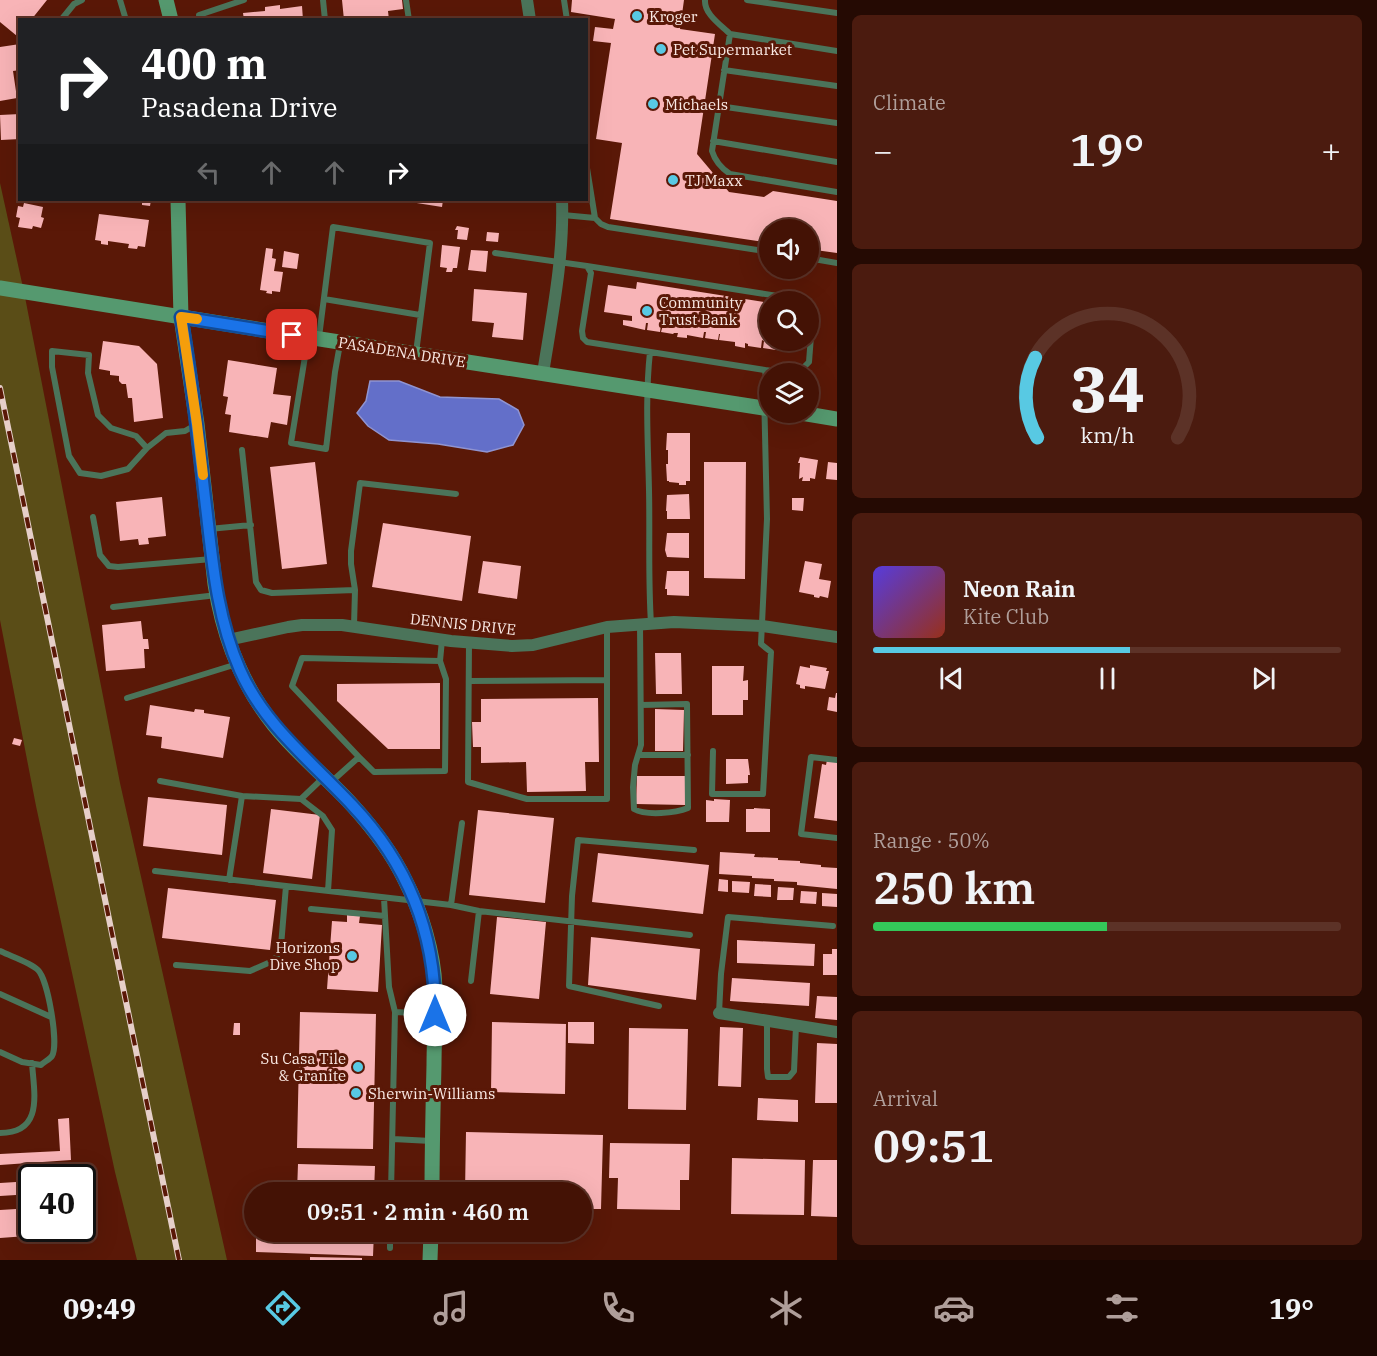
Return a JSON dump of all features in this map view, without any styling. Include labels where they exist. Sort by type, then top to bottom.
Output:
[{"type":"street","points":[[166,0],[170,18]]},
{"type":"street","points":[[527,0],[530,18]]},
{"type":"street","points":[[178,201],[181,317],[197,424],[217,595],[228,640],[237,664],[255,699],[272,724],[353,806],[382,841],[400,869],[416,902],[427,938],[435,987],[432,1182]]},
{"type":"street","points":[[543,373],[563,225],[562,201]]},
{"type":"street","name":"PASADENA DRIVE","points":[[0,288],[759,407]]},
{"type":"street","points":[[819,416],[837,419]]},
{"type":"street","name":"DENNIS DRIVE","points":[[228,640],[302,625],[342,625],[469,643],[512,646],[533,645],[607,627],[674,622],[762,626],[837,637]]},
{"type":"street","points":[[719,1013],[837,1032]]},
{"type":"street","points":[[430,1260],[431,1242]]},
{"type":"lane","points":[[63,18],[74,4],[82,0]]},
{"type":"lane","points":[[120,0],[125,18]]},
{"type":"lane","points":[[200,18],[199,15],[244,0]]},
{"type":"lane","points":[[323,0],[325,18]]},
{"type":"lane","points":[[406,0],[409,18]]},
{"type":"lane","points":[[564,0],[567,18]]},
{"type":"lane","points":[[705,0],[707,11],[730,34],[837,51]]},
{"type":"lane","points":[[747,0],[837,13]]},
{"type":"lane","points":[[730,34],[712,151],[722,169],[730,174],[837,192]]},
{"type":"lane","points":[[724,70],[837,86]]},
{"type":"lane","points":[[719,106],[837,123]]},
{"type":"lane","points":[[713,141],[837,162]]},
{"type":"lane","points":[[588,174],[595,218],[601,224],[608,227],[759,250]]},
{"type":"lane","points":[[563,215],[595,218]]},
{"type":"lane","points":[[340,342],[326,448],[291,443],[313,338],[324,299],[333,227],[430,243],[416,354]]},
{"type":"lane","points":[[495,252],[759,293]]},
{"type":"lane","points":[[819,260],[837,263]]},
{"type":"lane","points":[[587,266],[591,273],[582,331],[583,338],[587,342],[759,369]]},
{"type":"lane","points":[[324,299],[420,315]]},
{"type":"lane","points":[[147,448],[136,436],[111,428],[98,415],[88,373],[89,356],[52,351],[52,367],[69,456],[80,472],[100,476],[128,469],[147,448],[166,433],[184,431],[197,424]]},
{"type":"lane","points":[[640,705],[687,704],[688,808],[680,811],[642,813],[634,809],[635,765],[641,745],[640,705],[649,563],[646,425],[650,352]]},
{"type":"lane","points":[[713,751],[712,794],[763,794],[771,652],[761,644],[767,519],[767,423]]},
{"type":"lane","points":[[242,450],[256,582],[261,591],[355,590]]},
{"type":"lane","points":[[354,626],[355,590],[351,551],[360,483],[456,494]]},
{"type":"lane","points":[[93,517],[100,555],[109,566],[212,559]]},
{"type":"lane","points":[[209,530],[251,525]]},
{"type":"lane","points":[[113,607],[217,595]]},
{"type":"lane","points":[[469,643],[468,782],[527,799],[607,799],[607,627]]},
{"type":"lane","points":[[440,661],[302,658],[292,686],[374,772],[445,771],[446,679],[440,661],[442,639]]},
{"type":"lane","points":[[127,698],[237,664]]},
{"type":"lane","points":[[469,681],[607,680]]},
{"type":"lane","points":[[638,755],[687,755]]},
{"type":"lane","points":[[301,799],[358,757]]},
{"type":"lane","points":[[837,760],[811,757],[801,834],[837,838]]},
{"type":"lane","points":[[160,781],[242,796],[301,799],[323,816],[332,830],[327,891]]},
{"type":"lane","points":[[229,879],[242,796]]},
{"type":"lane","points":[[451,905],[462,823]]},
{"type":"lane","points":[[659,1006],[569,986],[572,896],[578,840],[693,850]]},
{"type":"lane","points":[[154,871],[690,935]]},
{"type":"lane","points":[[176,964],[250,971],[275,960],[281,946],[286,886]]},
{"type":"lane","points":[[384,898],[389,987],[395,1012],[392,1182]]},
{"type":"lane","points":[[311,909],[385,916]]},
{"type":"lane","points":[[471,981],[479,911]]},
{"type":"lane","points":[[719,1013],[728,917],[833,926]]},
{"type":"lane","points":[[0,951],[38,970],[45,984],[55,1045],[51,1057],[41,1065],[22,1062],[0,1052]]},
{"type":"lane","points":[[0,994],[51,1017]]},
{"type":"lane","points":[[395,1012],[435,1015]]},
{"type":"lane","points":[[768,1021],[766,1069],[768,1077],[789,1077],[794,1071],[796,1026]]},
{"type":"lane","points":[[0,1133],[9,1133],[23,1128],[31,1119],[35,1106],[32,1063]]},
{"type":"lane","points":[[393,1139],[432,1141]]},
{"type":"lane","points":[[390,1242],[390,1248]]},
{"type":"shaded area","points":[[0,183],[24,292],[120,783],[227,1260],[137,1260],[115,1172],[36,806],[0,620]]},
{"type":"water","points":[[370,381],[399,381],[440,397],[499,399],[518,410],[524,425],[513,445],[487,452],[438,444],[389,440],[368,426],[357,413],[366,401]]},
{"type":"building","points":[[0,0],[47,0],[33,18],[18,18],[17,36],[0,22]]},
{"type":"building","points":[[342,0],[402,0],[403,9],[388,11],[389,18],[344,18]]},
{"type":"building","points":[[572,0],[684,0],[680,29],[715,34],[697,154],[729,192],[764,197],[773,191],[837,201],[837,253],[819,251],[819,219],[759,219],[759,241],[610,219],[622,143],[596,139],[611,43],[593,41],[595,27],[613,29],[615,19],[571,12]]},
{"type":"building","points":[[280,5],[280,9],[302,6],[303,18],[244,18],[243,13],[265,11],[265,7]]},
{"type":"building","points":[[18,44],[18,70],[13,71],[17,98],[0,101],[0,47]]},
{"type":"building","points":[[18,114],[18,139],[1,140],[0,115]]},
{"type":"building","points":[[142,201],[151,201],[150,206],[142,205]]},
{"type":"building","points":[[404,201],[443,201],[442,207]]},
{"type":"building","points":[[24,203],[43,207],[41,217],[44,218],[41,228],[18,227],[20,218],[16,217],[18,206],[23,207]]},
{"type":"building","points":[[99,214],[149,220],[145,247],[128,248],[129,244],[108,241],[108,245],[95,240]]},
{"type":"building","points":[[457,226],[469,228],[467,240],[457,239],[458,230],[455,230]]},
{"type":"building","points":[[487,232],[499,233],[498,242],[486,241]]},
{"type":"building","points":[[442,245],[460,247],[457,268],[453,268],[452,272],[446,272],[447,268],[440,267]]},
{"type":"building","points":[[266,248],[273,249],[272,258],[276,259],[274,271],[283,272],[280,292],[272,291],[272,294],[260,290]]},
{"type":"building","points":[[471,250],[488,251],[486,272],[468,270]]},
{"type":"building","points":[[284,251],[299,254],[297,269],[282,267]]},
{"type":"building","points":[[637,282],[759,301],[759,348],[748,346],[745,343],[745,348],[735,346],[735,342],[719,340],[720,334],[718,340],[705,338],[706,332],[703,338],[687,335],[687,338],[677,337],[678,333],[661,332],[663,325],[661,325],[660,332],[647,330],[648,323],[646,323],[645,330],[623,325],[623,320],[632,321],[632,316],[604,312],[608,285],[636,289]]},
{"type":"building","points":[[474,289],[527,293],[523,340],[492,337],[494,323],[472,321]]},
{"type":"building","points":[[103,341],[139,346],[157,364],[163,418],[134,422],[132,398],[128,398],[126,384],[119,381],[119,376],[110,375],[110,371],[99,369]]},
{"type":"building","points":[[228,360],[277,368],[273,394],[291,396],[287,425],[271,422],[268,438],[229,432],[231,415],[225,414],[228,397],[223,396]]},
{"type":"building","points":[[667,433],[690,433],[690,481],[686,481],[686,485],[667,481]]},
{"type":"building","points":[[800,457],[818,460],[815,479],[802,481],[803,477],[799,479]]},
{"type":"building","points":[[315,462],[327,564],[282,569],[270,467]]},
{"type":"building","points":[[704,462],[746,462],[745,579],[704,578]]},
{"type":"building","points":[[828,462],[837,463],[837,480],[826,479]]},
{"type":"building","points":[[689,494],[690,519],[667,519],[667,495]]},
{"type":"building","points":[[162,497],[166,536],[148,538],[149,544],[139,545],[138,539],[120,541],[116,502]]},
{"type":"building","points":[[792,498],[804,498],[803,511],[792,510]]},
{"type":"building","points":[[383,523],[471,536],[462,601],[372,587]]},
{"type":"building","points":[[667,533],[689,533],[689,558],[667,557],[665,550]]},
{"type":"building","points":[[483,561],[521,566],[517,599],[478,593]]},
{"type":"building","points":[[805,561],[822,564],[819,579],[831,581],[828,598],[814,597],[814,595],[799,592]]},
{"type":"building","points":[[667,571],[689,571],[689,596],[667,595],[667,589],[665,589]]},
{"type":"building","points":[[141,621],[143,639],[148,639],[149,649],[144,649],[145,668],[106,671],[102,625]]},
{"type":"building","points":[[655,653],[681,653],[682,694],[656,694]]},
{"type":"building","points":[[810,665],[827,668],[826,671],[829,671],[825,689],[805,686],[805,689],[796,684],[800,666],[810,668]]},
{"type":"building","points":[[712,666],[744,666],[743,681],[748,680],[748,700],[743,700],[743,715],[712,715]]},
{"type":"building","points":[[440,683],[440,749],[388,749],[337,701],[337,684]]},
{"type":"building","points":[[836,693],[837,712],[827,710],[829,697],[835,698]]},
{"type":"building","points":[[598,698],[599,762],[585,762],[586,791],[527,792],[526,762],[481,763],[481,747],[473,747],[472,722],[481,722],[481,699]]},
{"type":"building","points":[[150,705],[194,712],[195,709],[204,710],[204,713],[230,717],[223,758],[161,748],[162,737],[146,735]]},
{"type":"building","points":[[655,709],[684,710],[683,751],[655,751]]},
{"type":"building","points":[[14,738],[22,740],[20,746],[12,744]]},
{"type":"building","points":[[726,759],[748,759],[750,775],[748,775],[748,783],[726,784]]},
{"type":"building","points":[[827,760],[837,762],[837,821],[814,818],[822,764],[826,765]]},
{"type":"building","points":[[637,776],[685,776],[685,805],[636,804]]},
{"type":"building","points":[[148,797],[227,805],[222,855],[143,846]]},
{"type":"building","points":[[714,799],[730,800],[729,822],[706,822],[706,800],[714,801]]},
{"type":"building","points":[[271,809],[320,815],[312,879],[263,873]]},
{"type":"building","points":[[746,809],[770,809],[770,832],[746,832]]},
{"type":"building","points":[[478,810],[554,818],[545,903],[469,895]]},
{"type":"building","points":[[720,852],[755,854],[754,857],[778,858],[778,860],[800,861],[800,863],[821,865],[821,867],[837,868],[837,889],[797,885],[797,882],[774,881],[774,879],[752,878],[752,876],[719,874]]},
{"type":"building","points":[[598,853],[709,865],[703,914],[592,902]]},
{"type":"building","points":[[719,879],[728,880],[728,892],[718,891]]},
{"type":"building","points":[[732,881],[750,882],[749,893],[732,892]]},
{"type":"building","points":[[755,884],[771,885],[771,897],[754,896]]},
{"type":"building","points":[[778,887],[794,888],[793,900],[777,900]]},
{"type":"building","points":[[168,888],[276,900],[270,950],[162,938]]},
{"type":"building","points":[[801,891],[817,892],[816,904],[800,903]]},
{"type":"building","points":[[822,893],[837,894],[837,907],[822,906]]},
{"type":"building","points":[[347,915],[360,916],[359,923],[382,925],[378,992],[327,989],[332,921],[347,922]]},
{"type":"building","points":[[497,917],[546,922],[539,999],[490,994]]},
{"type":"building","points":[[591,937],[700,949],[696,1000],[588,985]]},
{"type":"building","points":[[737,940],[815,944],[814,966],[737,963]]},
{"type":"building","points":[[832,949],[837,949],[837,975],[823,975],[823,954],[832,954]]},
{"type":"building","points":[[732,978],[810,983],[809,1006],[730,1001]]},
{"type":"building","points":[[817,996],[837,997],[837,1020],[815,1018]]},
{"type":"building","points":[[300,1012],[376,1014],[373,1149],[297,1148]]},
{"type":"building","points":[[492,1022],[566,1024],[565,1094],[491,1092]]},
{"type":"building","points":[[568,1022],[594,1022],[594,1044],[568,1043]]},
{"type":"building","points":[[234,1023],[240,1023],[240,1035],[233,1035]]},
{"type":"building","points":[[720,1027],[743,1028],[741,1087],[718,1086]]},
{"type":"building","points":[[629,1028],[688,1029],[686,1110],[628,1109]]},
{"type":"building","points":[[817,1043],[837,1044],[837,1103],[815,1103]]},
{"type":"building","points":[[758,1098],[798,1100],[798,1122],[757,1120]]},
{"type":"building","points":[[69,1118],[71,1160],[0,1165],[0,1154],[60,1151],[58,1119]]},
{"type":"building","points":[[466,1132],[603,1135],[601,1209],[592,1209],[592,1182],[465,1182]]},
{"type":"building","points":[[610,1143],[690,1144],[689,1180],[680,1180],[680,1210],[617,1209],[618,1178],[609,1178]]},
{"type":"building","points":[[732,1158],[805,1160],[804,1215],[731,1214]]},
{"type":"building","points":[[813,1160],[837,1160],[837,1217],[811,1216]]},
{"type":"building","points":[[298,1164],[375,1166],[374,1182],[297,1182]]},
{"type":"building","points":[[18,1182],[18,1195],[0,1196],[0,1183]]},
{"type":"building","points":[[18,1209],[18,1237],[0,1238],[0,1210]]},
{"type":"building","points":[[256,1242],[374,1242],[373,1256],[256,1252]]},
{"type":"building","points":[[310,1257],[362,1258],[362,1260],[310,1260]]},
{"type":"railway","points":[[0,388],[179,1260]]},
{"type":"slow traffic","points":[[197,319],[181,317],[203,475]]},
{"type":"place","name":"Kroger","points":[[637,16]]},
{"type":"place","name":"Pet Supermarket","points":[[661,49]]},
{"type":"place","name":"Michaels","points":[[653,104]]},
{"type":"place","name":"TJ Maxx","points":[[673,180]]},
{"type":"place","name":"Community Trust Bank","points":[[647,311]]},
{"type":"place","name":"Horizons Dive Shop","points":[[352,956]]},
{"type":"place","name":"Su Casa Tile & Granite","points":[[358,1067]]},
{"type":"place","name":"Sherwin-Williams","points":[[356,1093]]},
{"type":"route","points":[[292,335],[181,317],[197,424],[218,603],[240,672],[272,724],[353,806],[394,859],[416,902],[424,927],[433,969],[435,1015]]}]
